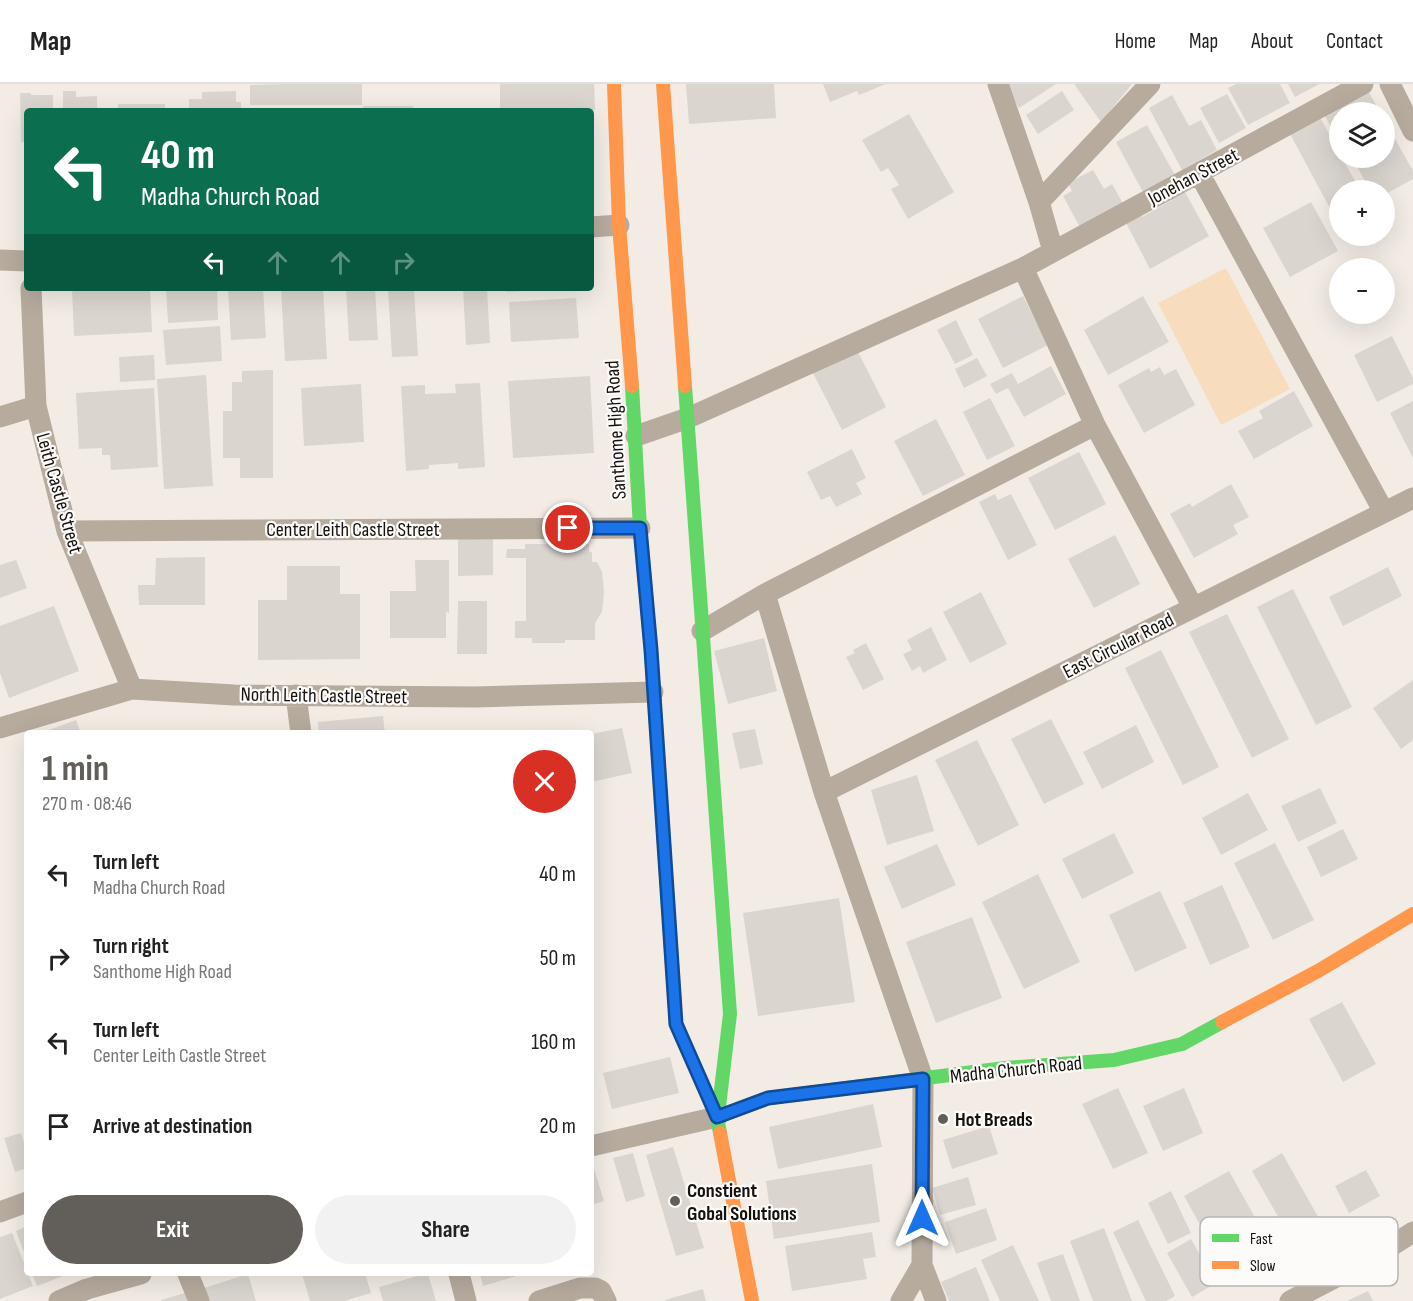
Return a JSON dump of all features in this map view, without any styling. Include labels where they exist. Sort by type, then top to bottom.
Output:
[{"type":"main road","name":"Santhome High Road","points":[[614,84],[619,225],[636,436],[640,528],[676,1024],[717,1117],[752,1301]]},
{"type":"main road","points":[[663,84],[730,1014],[717,1117]]},
{"type":"main road","name":"Madha Church Road","points":[[717,1117],[768,1098],[1005,1068],[1114,1060],[1182,1044],[1318,971],[1413,914]]},
{"type":"street","points":[[998,84],[1039,202],[1053,251]]},
{"type":"street","points":[[1039,202],[1150,84]]},
{"type":"street","name":"Jonehan Street","points":[[636,436],[688,418],[1023,268],[1363,84]]},
{"type":"street","points":[[1390,84],[1413,131]]},
{"type":"street","points":[[1199,173],[1384,512]]},
{"type":"street","points":[[594,227],[619,225]]},
{"type":"street","points":[[0,260],[24,261]]},
{"type":"street","points":[[1023,268],[1095,425],[1193,608]]},
{"type":"street","name":"Leith Castle Street","points":[[31,291],[36,406],[67,531],[132,688]]},
{"type":"street","points":[[0,417],[36,406]]},
{"type":"street","points":[[702,631],[765,594],[1095,425]]},
{"type":"street","name":"East Circular Road","points":[[824,792],[1413,498]]},
{"type":"street","name":"Center Leith Castle Street","points":[[67,531],[640,528]]},
{"type":"street","points":[[765,594],[824,792],[923,1079],[922,1265],[936,1301]]},
{"type":"street","name":"North Leith Castle Street","points":[[0,728],[132,688],[234,695],[475,697],[653,692]]},
{"type":"street","points":[[296,695],[301,730]]},
{"type":"street","name":"Madha Church Road","points":[[594,1145],[717,1117]]},
{"type":"street","points":[[0,1212],[24,1203]]},
{"type":"street","points":[[1398,1242],[1413,1232]]},
{"type":"street","points":[[901,1301],[922,1265]]},
{"type":"street","points":[[59,1301],[84,1281],[125,1276]]},
{"type":"street","points":[[189,1276],[199,1301]]},
{"type":"street","points":[[460,1276],[466,1301]]},
{"type":"street","points":[[1290,1301],[1319,1286]]},
{"type":"street","points":[[539,1301],[587,1287],[601,1291],[606,1301]]},
{"type":"shaded area","points":[[1226,268],[1290,389],[1221,425],[1158,303]]},
{"type":"building","points":[[362,84],[362,105],[250,105],[250,85]]},
{"type":"building","points":[[500,84],[594,84],[595,110],[594,108],[500,108]]},
{"type":"building","points":[[686,84],[774,84],[776,118],[689,124]]},
{"type":"building","points":[[823,84],[886,84],[859,95],[857,91],[830,102]]},
{"type":"building","points":[[1004,84],[1056,84],[1019,108]]},
{"type":"building","points":[[1074,84],[1132,84],[1101,122]]},
{"type":"building","points":[[1236,84],[1280,84],[1290,103],[1248,125],[1228,88]]},
{"type":"building","points":[[1288,84],[1319,84],[1295,97]]},
{"type":"building","points":[[1367,89],[1374,102],[1343,102]]},
{"type":"building","points":[[63,91],[76,91],[76,97],[97,96],[97,108],[63,108]]},
{"type":"building","points":[[236,91],[236,102],[241,102],[241,108],[189,108],[189,99],[202,99],[202,92]]},
{"type":"building","points":[[1062,91],[1074,110],[1038,134],[1026,115]]},
{"type":"building","points":[[20,93],[53,95],[53,108],[24,108],[24,142],[21,142]]},
{"type":"building","points":[[1227,94],[1246,128],[1219,143],[1200,108]]},
{"type":"building","points":[[1172,95],[1189,126],[1201,120],[1217,150],[1182,170],[1149,108]]},
{"type":"building","points":[[118,104],[165,104],[165,108],[118,108]]},
{"type":"building","points":[[363,106],[413,106],[413,108],[363,108]]},
{"type":"building","points":[[1329,110],[1329,123],[1323,113]]},
{"type":"building","points":[[909,114],[954,192],[908,219],[891,189],[899,185],[888,168],[881,172],[862,140]]},
{"type":"building","points":[[1318,114],[1329,134],[1329,168],[1348,168],[1354,180],[1329,180],[1329,207],[1288,130]]},
{"type":"building","points":[[1147,125],[1176,177],[1144,194],[1116,142]]},
{"type":"building","points":[[1395,139],[1413,171],[1413,179],[1395,189],[1395,180],[1365,180],[1358,168],[1395,168]]},
{"type":"building","points":[[1093,170],[1104,189],[1112,184],[1125,207],[1082,231],[1063,196],[1072,191],[1068,183]]},
{"type":"building","points":[[1184,190],[1209,236],[1150,269],[1124,219],[1139,212],[1142,217],[1172,200],[1170,197]]},
{"type":"building","points":[[1311,202],[1329,235],[1329,246],[1335,246],[1338,251],[1290,277],[1263,228]]},
{"type":"building","points":[[72,291],[150,291],[152,332],[74,336]]},
{"type":"building","points":[[166,291],[217,291],[218,320],[168,323]]},
{"type":"building","points":[[228,291],[263,291],[266,338],[231,340]]},
{"type":"building","points":[[281,291],[323,291],[327,359],[285,361]]},
{"type":"building","points":[[346,291],[375,291],[378,340],[349,341]]},
{"type":"building","points":[[388,291],[414,291],[418,356],[392,357]]},
{"type":"building","points":[[463,291],[487,291],[490,343],[466,345]]},
{"type":"building","points":[[1023,296],[1048,345],[1003,368],[978,319]]},
{"type":"building","points":[[1143,296],[1169,342],[1108,375],[1084,330]]},
{"type":"building","points":[[576,298],[579,338],[511,342],[509,302]]},
{"type":"building","points":[[956,320],[973,355],[955,364],[937,330]]},
{"type":"building","points":[[220,326],[222,361],[166,365],[163,330]]},
{"type":"building","points":[[1392,336],[1413,378],[1413,384],[1377,402],[1354,355]]},
{"type":"building","points":[[856,348],[886,407],[842,430],[812,371]]},
{"type":"building","points":[[154,355],[155,380],[120,382],[119,357]]},
{"type":"building","points":[[977,358],[987,376],[964,388],[955,369]]},
{"type":"building","points":[[1051,366],[1066,394],[1024,417],[1008,388],[996,394],[990,384],[1012,373],[1018,384]]},
{"type":"building","points":[[1160,367],[1164,375],[1176,369],[1195,405],[1144,433],[1118,385],[1149,368],[1151,372]]},
{"type":"building","points":[[273,370],[273,478],[240,478],[240,458],[223,458],[223,411],[232,411],[232,382],[242,382],[242,371]]},
{"type":"building","points":[[206,375],[213,486],[164,489],[157,379]]},
{"type":"building","points":[[590,376],[594,453],[513,458],[508,381]]},
{"type":"building","points":[[480,383],[485,467],[458,469],[458,463],[429,465],[429,469],[406,471],[401,386],[425,385],[425,394],[456,393],[455,384]]},
{"type":"building","points":[[361,384],[364,442],[304,446],[301,388]]},
{"type":"building","points":[[154,388],[158,467],[111,470],[110,455],[102,455],[102,448],[79,449],[76,393]]},
{"type":"building","points":[[1294,391],[1313,426],[1254,459],[1238,431],[1263,418],[1259,411]]},
{"type":"building","points":[[990,398],[1015,446],[987,460],[963,412]]},
{"type":"building","points":[[1413,401],[1413,458],[1390,413]]},
{"type":"building","points":[[936,419],[965,475],[923,496],[894,441]]},
{"type":"building","points":[[852,449],[866,478],[856,483],[862,494],[836,507],[830,496],[821,500],[807,472]]},
{"type":"building","points":[[1079,452],[1106,504],[1055,530],[1028,478]]},
{"type":"building","points":[[1231,484],[1249,517],[1233,525],[1238,534],[1194,558],[1170,514],[1190,503],[1192,507]]},
{"type":"building","points":[[995,494],[998,500],[1011,494],[1037,545],[1008,560],[979,502]]},
{"type":"building","points":[[1115,535],[1140,584],[1094,608],[1068,559]]},
{"type":"building","points":[[458,537],[493,537],[493,575],[458,576]]},
{"type":"building","points":[[525,544],[589,544],[592,562],[597,562],[602,572],[604,592],[602,612],[595,623],[595,640],[532,643],[532,638],[515,638],[515,621],[526,621],[526,558],[506,558],[507,549],[525,549]]},
{"type":"building","points":[[205,557],[205,605],[139,605],[138,585],[155,585],[156,558]]},
{"type":"building","points":[[16,560],[27,588],[0,598],[0,565]]},
{"type":"building","points":[[415,560],[449,560],[449,613],[446,612],[446,638],[390,638],[390,591],[416,591]]},
{"type":"building","points":[[287,566],[340,566],[340,594],[360,594],[360,659],[258,660],[258,600],[287,600]]},
{"type":"building","points":[[1388,567],[1402,596],[1343,626],[1329,597]]},
{"type":"building","points":[[1293,589],[1352,707],[1316,725],[1257,607]]},
{"type":"building","points":[[981,592],[1007,644],[970,663],[943,612]]},
{"type":"building","points":[[458,601],[487,601],[487,654],[457,654]]},
{"type":"building","points":[[54,606],[79,671],[9,698],[0,673],[0,626]]},
{"type":"building","points":[[1227,614],[1289,739],[1252,758],[1189,632]]},
{"type":"building","points":[[931,627],[947,660],[923,673],[920,666],[912,671],[903,654],[912,650],[907,640]]},
{"type":"building","points":[[764,638],[777,691],[728,704],[714,651]]},
{"type":"building","points":[[866,643],[884,679],[863,690],[846,657],[855,653],[853,650]]},
{"type":"building","points":[[1161,650],[1219,767],[1183,785],[1125,668]]},
{"type":"building","points":[[1413,680],[1413,740],[1401,749],[1373,708]]},
{"type":"building","points":[[383,716],[385,730],[319,730],[318,722]]},
{"type":"building","points":[[1051,719],[1084,784],[1044,804],[1011,739]]},
{"type":"building","points":[[76,720],[80,730],[49,730]]},
{"type":"building","points":[[1136,725],[1154,762],[1102,789],[1083,752]]},
{"type":"building","points":[[622,728],[632,773],[594,781],[594,733]]},
{"type":"building","points":[[755,729],[763,764],[740,769],[732,733]]},
{"type":"building","points":[[977,740],[1019,825],[978,846],[935,760]]},
{"type":"building","points":[[917,775],[934,831],[887,845],[871,790]]},
{"type":"building","points":[[1320,788],[1337,823],[1298,842],[1281,806]]},
{"type":"building","points":[[1248,793],[1268,830],[1221,855],[1202,818]]},
{"type":"building","points":[[1343,829],[1358,859],[1321,877],[1307,847]]},
{"type":"building","points":[[1114,833],[1134,873],[1082,899],[1062,859]]},
{"type":"building","points":[[1275,843],[1314,920],[1273,940],[1234,863]]},
{"type":"building","points":[[937,844],[956,885],[902,909],[884,867]]},
{"type":"building","points":[[1038,874],[1080,962],[1024,989],[982,902]]},
{"type":"building","points":[[1222,885],[1250,947],[1210,965],[1183,903]]},
{"type":"building","points":[[1160,891],[1187,948],[1135,972],[1109,915]]},
{"type":"building","points":[[839,898],[855,1002],[758,1016],[743,913]]},
{"type":"building","points":[[972,917],[1002,998],[936,1023],[906,942]]},
{"type":"building","points":[[1342,1002],[1376,1064],[1343,1082],[1309,1019]]},
{"type":"building","points":[[670,1057],[679,1093],[612,1109],[603,1073]]},
{"type":"building","points":[[1118,1088],[1148,1153],[1113,1169],[1082,1104]]},
{"type":"building","points":[[1184,1088],[1203,1133],[1163,1151],[1143,1106]]},
{"type":"building","points":[[873,1104],[882,1147],[778,1169],[769,1127]]},
{"type":"building","points":[[989,1126],[998,1154],[952,1169],[943,1140]]},
{"type":"building","points":[[21,1133],[24,1143],[24,1169],[15,1172],[4,1138]]},
{"type":"building","name":"Constient Gobal Solutions","points":[[673,1147],[704,1248],[676,1256],[646,1155]]},
{"type":"building","points":[[633,1153],[645,1196],[626,1202],[613,1158]]},
{"type":"building","points":[[1282,1153],[1318,1217],[1278,1217],[1252,1171]]},
{"type":"building","points":[[872,1164],[880,1222],[774,1239],[766,1181]]},
{"type":"building","points":[[594,1169],[604,1201],[594,1204]]},
{"type":"building","points":[[1366,1170],[1380,1196],[1349,1213],[1335,1186]]},
{"type":"building","points":[[1229,1171],[1255,1217],[1200,1217],[1200,1225],[1184,1196]]},
{"type":"building","points":[[968,1177],[976,1205],[940,1215],[932,1188]]},
{"type":"building","points":[[1171,1191],[1191,1233],[1168,1244],[1148,1203]]},
{"type":"building","points":[[986,1208],[997,1240],[956,1254],[945,1222]]},
{"type":"building","points":[[1138,1220],[1175,1296],[1166,1301],[1146,1301],[1113,1232]]},
{"type":"building","points":[[24,1227],[24,1252],[16,1231]]},
{"type":"building","points":[[1104,1228],[1132,1301],[1093,1301],[1070,1241]]},
{"type":"building","points":[[872,1232],[876,1257],[863,1259],[867,1279],[792,1291],[785,1246]]},
{"type":"building","points":[[12,1233],[24,1263],[24,1276],[29,1276],[33,1286],[0,1299],[0,1237]]},
{"type":"building","points":[[1191,1239],[1200,1255],[1200,1286],[1211,1286],[1192,1297],[1167,1253]]},
{"type":"building","points":[[1013,1245],[1039,1301],[1000,1301],[981,1260]]},
{"type":"building","points":[[1063,1254],[1080,1301],[1051,1301],[1037,1263]]},
{"type":"building","points":[[976,1267],[990,1301],[949,1301],[941,1282]]},
{"type":"building","points":[[33,1276],[63,1276],[37,1286]]},
{"type":"building","points":[[249,1276],[256,1301],[208,1301],[204,1288]]},
{"type":"building","points":[[303,1276],[366,1276],[371,1293],[344,1301],[310,1301]]},
{"type":"building","points":[[418,1276],[429,1276],[436,1301],[383,1301],[379,1287]]},
{"type":"building","points":[[480,1276],[516,1276],[483,1286]]},
{"type":"building","points":[[703,1289],[706,1301],[665,1300]]},
{"type":"building","points":[[1368,1291],[1373,1301],[1347,1301]]},
{"type":"building","points":[[188,1292],[191,1301],[161,1301],[161,1300]]},
{"type":"traffic: fast","points":[[632,386],[676,1024],[717,1117],[720,1133]]},
{"type":"traffic: fast","points":[[685,386],[730,1014],[718,1115]]},
{"type":"traffic: fast","points":[[717,1117],[768,1098],[1005,1068],[1114,1060],[1182,1044],[1222,1022]]},
{"type":"traffic: slow","points":[[614,84],[619,225],[632,386]]},
{"type":"traffic: slow","points":[[663,84],[685,386]]},
{"type":"traffic: slow","points":[[1222,1022],[1318,971],[1413,914]]},
{"type":"traffic: slow","points":[[720,1133],[752,1301]]},
{"type":"place","name":"Hot Breads","points":[[943,1119]]},
{"type":"place","name":"Constient Gobal Solutions","points":[[675,1201]]},
{"type":"route","points":[[568,528],[640,528],[651,650],[676,1024],[717,1117],[768,1098],[923,1079],[922,1218]]}]
